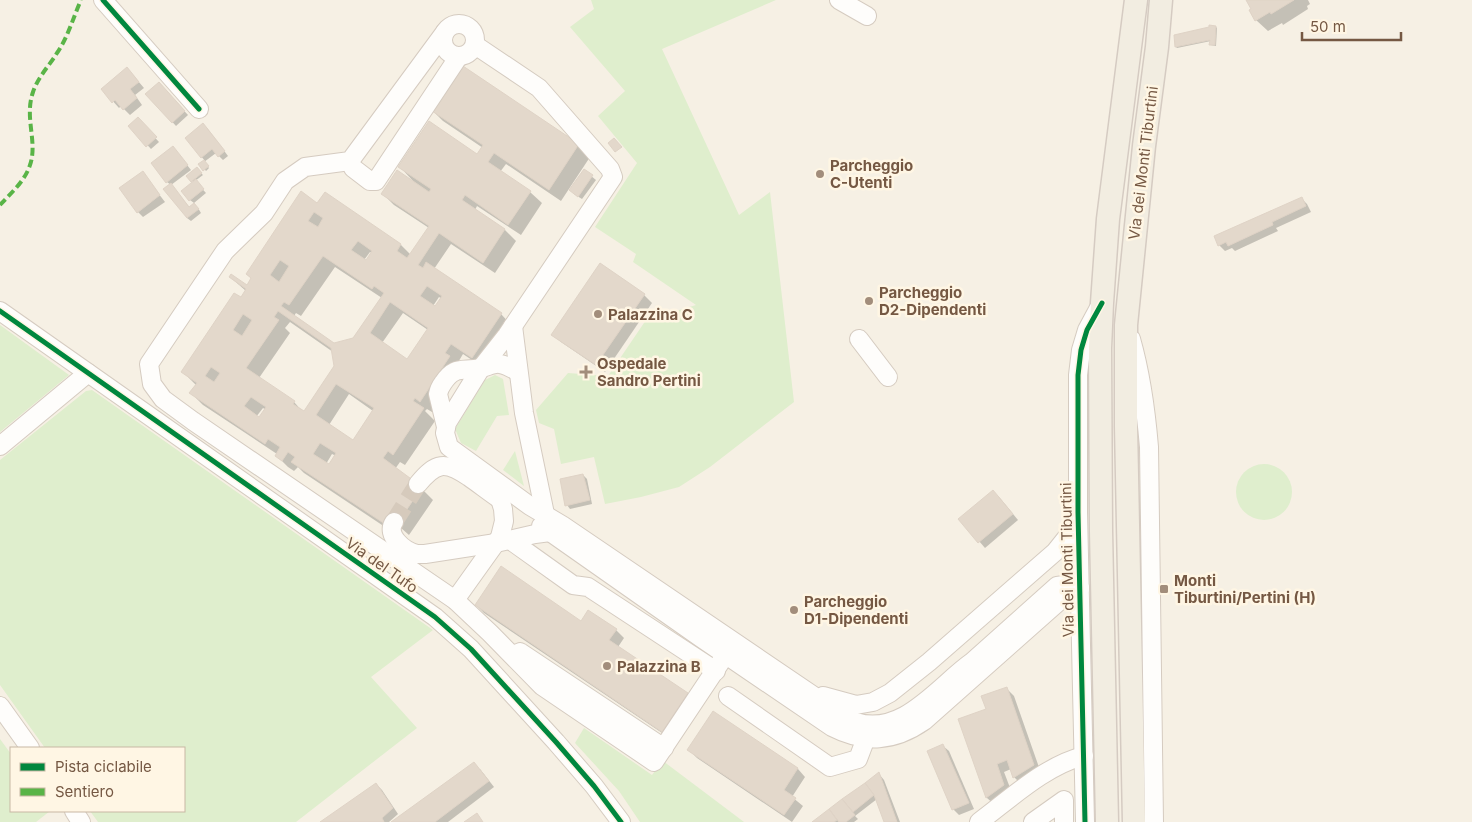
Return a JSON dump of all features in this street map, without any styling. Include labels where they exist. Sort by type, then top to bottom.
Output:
[{"type":"main road","name":"Via dei Monti Tiburtini","points":[[1107,822],[1099,395],[1102,303],[1108,219],[1136,0]]},
{"type":"main road","name":"Via dei Monti Tiburtini","points":[[1134,822],[1126,426],[1126,325],[1161,0]]},
{"type":"street","points":[[103,0],[199,109]]},
{"type":"street","points":[[839,0],[867,16]]},
{"type":"street","points":[[445,32],[443,38],[444,45],[453,54],[459,56],[466,54],[475,45],[476,39],[470,28],[460,23],[449,27],[445,32],[350,161],[305,167],[285,181],[264,213],[225,251],[165,339],[149,364],[152,384],[162,399],[455,600],[490,632],[664,748],[726,654]]},
{"type":"street","points":[[446,427],[447,422],[481,368],[513,326],[612,180],[610,169],[539,88],[475,45]]},
{"type":"street","points":[[350,161],[353,168],[370,181],[376,181],[459,56]]},
{"type":"street","name":"Via dei Monti Tiburtini","points":[[1085,822],[1078,512],[1078,375],[1086,330],[1102,303]]},
{"type":"street","name":"Via del Tufo","points":[[0,310],[454,632],[576,764],[620,822]]},
{"type":"street","name":"Via dei Monti Tiburtini","points":[[1126,325],[1138,363],[1149,447],[1154,822]]},
{"type":"street","points":[[513,326],[524,412],[545,514]]},
{"type":"street","points":[[859,340],[888,376]]},
{"type":"street","points":[[518,372],[502,364],[495,364],[481,368],[454,371],[449,374],[439,389],[438,394],[446,427],[446,440],[449,447],[530,506],[545,514],[807,692],[855,722],[872,725],[882,724],[901,717],[935,693],[961,669],[972,662],[1057,586],[1071,584],[1080,588]]},
{"type":"street","points":[[0,446],[88,373]]},
{"type":"street","points":[[418,484],[426,474],[437,467],[446,465],[456,468],[832,727],[844,733],[866,738],[875,739],[895,736],[915,727],[1065,596],[1080,588]]},
{"type":"street","points":[[500,499],[504,521],[500,537],[503,542],[572,585],[588,588],[716,671]]},
{"type":"street","points":[[807,692],[856,705],[873,702],[890,693],[922,668],[1055,552],[1067,537],[1078,512]]},
{"type":"street","points":[[394,522],[391,525],[395,539],[399,544],[416,554],[503,542],[550,532]]},
{"type":"street","points":[[455,600],[503,542]]},
{"type":"street","points":[[1055,552],[1079,544],[1101,543],[1114,545],[1129,562]]},
{"type":"street","points":[[954,640],[972,662]]},
{"type":"street","points":[[922,668],[935,674],[935,693]]},
{"type":"street","points":[[906,680],[916,692],[935,693]]},
{"type":"street","points":[[728,696],[830,767],[858,759],[866,738]]},
{"type":"street","points":[[0,706],[29,747]]},
{"type":"street","points":[[978,822],[1052,768],[1068,760],[1084,756]]},
{"type":"street","points":[[1033,822],[1064,800],[1064,822]]},
{"type":"green space","points":[[591,0],[776,0],[662,49],[739,215],[770,192],[794,402],[710,467],[679,487],[605,504],[594,457],[561,464],[554,429],[539,423],[536,410],[568,373],[608,376],[646,320],[696,305],[633,262],[636,254],[595,227],[637,163],[598,116],[625,91],[570,27],[594,9]]},
{"type":"green space","points":[[0,325],[69,375],[0,432]]},
{"type":"green space","points":[[495,375],[503,379],[509,415],[497,416],[476,451],[461,443],[455,429],[485,380]]},
{"type":"green space","points":[[92,390],[433,630],[371,677],[417,728],[296,822],[98,822],[91,812],[185,812],[185,747],[44,747],[0,685],[0,460],[86,391]]},
{"type":"green space","points":[[515,451],[524,486],[503,470]]},
{"type":"green space","points":[[1258,464],[1270,464],[1280,468],[1288,476],[1292,492],[1288,508],[1280,516],[1270,520],[1258,520],[1248,516],[1240,508],[1236,498],[1236,486],[1240,476],[1248,468]]},
{"type":"green space","points":[[584,728],[652,775],[663,761],[744,822],[640,822],[619,791],[575,743]]},
{"type":"green space","points":[[0,739],[10,753],[10,812],[49,812],[36,822],[0,822]]},
{"type":"building","points":[[1246,0],[1294,0],[1255,21]]},
{"type":"building","points":[[1209,25],[1216,26],[1215,45],[1209,45],[1210,40],[1175,47],[1174,35],[1209,27]]},
{"type":"building","points":[[460,64],[579,144],[549,190],[494,153],[488,162],[531,191],[508,225],[465,195],[462,200],[505,229],[483,263],[439,233],[418,265],[423,268],[426,262],[502,313],[472,358],[451,344],[445,353],[450,356],[420,402],[415,398],[413,401],[424,408],[393,455],[388,451],[383,458],[422,487],[397,524],[385,524],[291,462],[295,457],[288,452],[282,461],[275,456],[280,447],[268,439],[265,444],[189,393],[197,383],[181,372],[234,293],[241,297],[246,289],[229,277],[231,274],[247,285],[251,278],[246,274],[301,191],[317,203],[325,192],[401,244],[397,251],[407,258],[429,226],[381,194],[397,170],[429,192],[431,189],[398,167],[429,121],[477,154],[483,145],[429,109]],"holes":[[[314,212],[323,218],[318,227],[308,221]],[[358,241],[372,251],[366,260],[351,250]],[[323,256],[372,289],[374,286],[384,293],[353,338],[334,343],[281,306],[284,302],[289,305]],[[280,260],[289,266],[279,282],[270,275]],[[427,286],[442,296],[435,306],[420,296]],[[390,302],[428,328],[407,359],[370,333]],[[278,311],[331,348],[334,366],[304,411],[293,404],[295,401],[246,368],[279,320],[274,317]],[[243,314],[252,320],[242,336],[233,330]],[[211,367],[220,373],[214,382],[205,376]],[[336,384],[374,408],[353,440],[316,415]],[[251,397],[266,407],[259,417],[244,406]],[[320,443],[336,453],[329,464],[313,454]]]},
{"type":"building","points":[[127,67],[139,82],[130,89],[137,98],[123,110],[115,100],[112,103],[101,89]]},
{"type":"building","points":[[159,82],[185,111],[172,123],[145,94]]},
{"type":"building","points":[[138,117],[157,137],[146,147],[128,126]]},
{"type":"building","points":[[203,123],[225,151],[218,157],[212,149],[201,158],[185,138]]},
{"type":"building","points":[[614,138],[622,147],[615,152],[608,143]]},
{"type":"building","points":[[173,146],[188,165],[166,183],[151,163]]},
{"type":"building","points":[[204,160],[209,166],[203,171],[198,164]]},
{"type":"building","points":[[197,167],[202,173],[191,182],[186,176]]},
{"type":"building","points":[[584,169],[593,175],[578,197],[569,190]]},
{"type":"building","points":[[143,171],[160,195],[137,213],[119,188]]},
{"type":"building","points":[[196,179],[204,189],[189,201],[181,191]]},
{"type":"building","points":[[171,183],[189,207],[194,203],[199,209],[187,218],[163,189]]},
{"type":"building","points":[[1302,197],[1306,206],[1272,222],[1273,225],[1228,246],[1226,242],[1218,246],[1214,236]]},
{"type":"building","name":"Palazzina C","points":[[600,263],[645,294],[596,365],[551,335]]},
{"type":"building","points":[[583,474],[590,500],[565,506],[560,479]]},
{"type":"building","points":[[993,490],[1013,514],[978,543],[958,519]]},
{"type":"building","name":"Palazzina B","points":[[501,566],[581,621],[588,610],[617,629],[609,640],[688,693],[662,732],[475,605]]},
{"type":"building","points":[[1007,687],[1034,765],[1013,778],[1007,760],[997,764],[1004,785],[986,798],[958,719],[986,709],[981,696]]},
{"type":"building","points":[[713,711],[798,768],[784,790],[796,798],[784,815],[687,750]]},
{"type":"building","points":[[943,744],[969,803],[952,810],[927,751]]},
{"type":"building","points":[[474,762],[489,781],[435,822],[391,822]]},
{"type":"building","points":[[879,772],[897,822],[884,822],[874,795],[865,783]]},
{"type":"building","points":[[376,783],[393,808],[382,818],[384,822],[320,822]]},
{"type":"building","points":[[865,783],[874,795],[853,812],[842,799]]},
{"type":"building","points":[[842,799],[855,815],[846,822],[839,822],[829,809]]},
{"type":"building","points":[[829,809],[837,820],[834,822],[812,822]]},
{"type":"building","points":[[477,813],[483,822],[464,822]]},
{"type":"tunnel","points":[[394,522],[418,484]]},
{"type":"marked path","points":[[0,205],[17,187],[28,171],[33,148],[30,111],[33,92],[64,40],[81,0]]},
{"type":"cycle path","points":[[103,0],[199,109]]},
{"type":"cycle path","points":[[1085,822],[1078,512],[1078,375],[1081,350],[1087,330],[1102,303]]},
{"type":"cycle path","points":[[0,311],[435,617],[471,649],[556,742],[594,786],[621,822]]},
{"type":"place","name":"Parcheggio C-Utenti","points":[[820,174]]},
{"type":"place","name":"Parcheggio D2-Dipendenti","points":[[869,301]]},
{"type":"place","name":"Palazzina C","points":[[598,314]]},
{"type":"place","name":"Ospedale Sandro Pertini","points":[[586,372]]},
{"type":"place","name":"Monti Tiburtini/Pertini (H)","points":[[1164,589]]},
{"type":"place","name":"Parcheggio D1-Dipendenti","points":[[794,610]]},
{"type":"place","name":"Palazzina B","points":[[607,666]]}]
